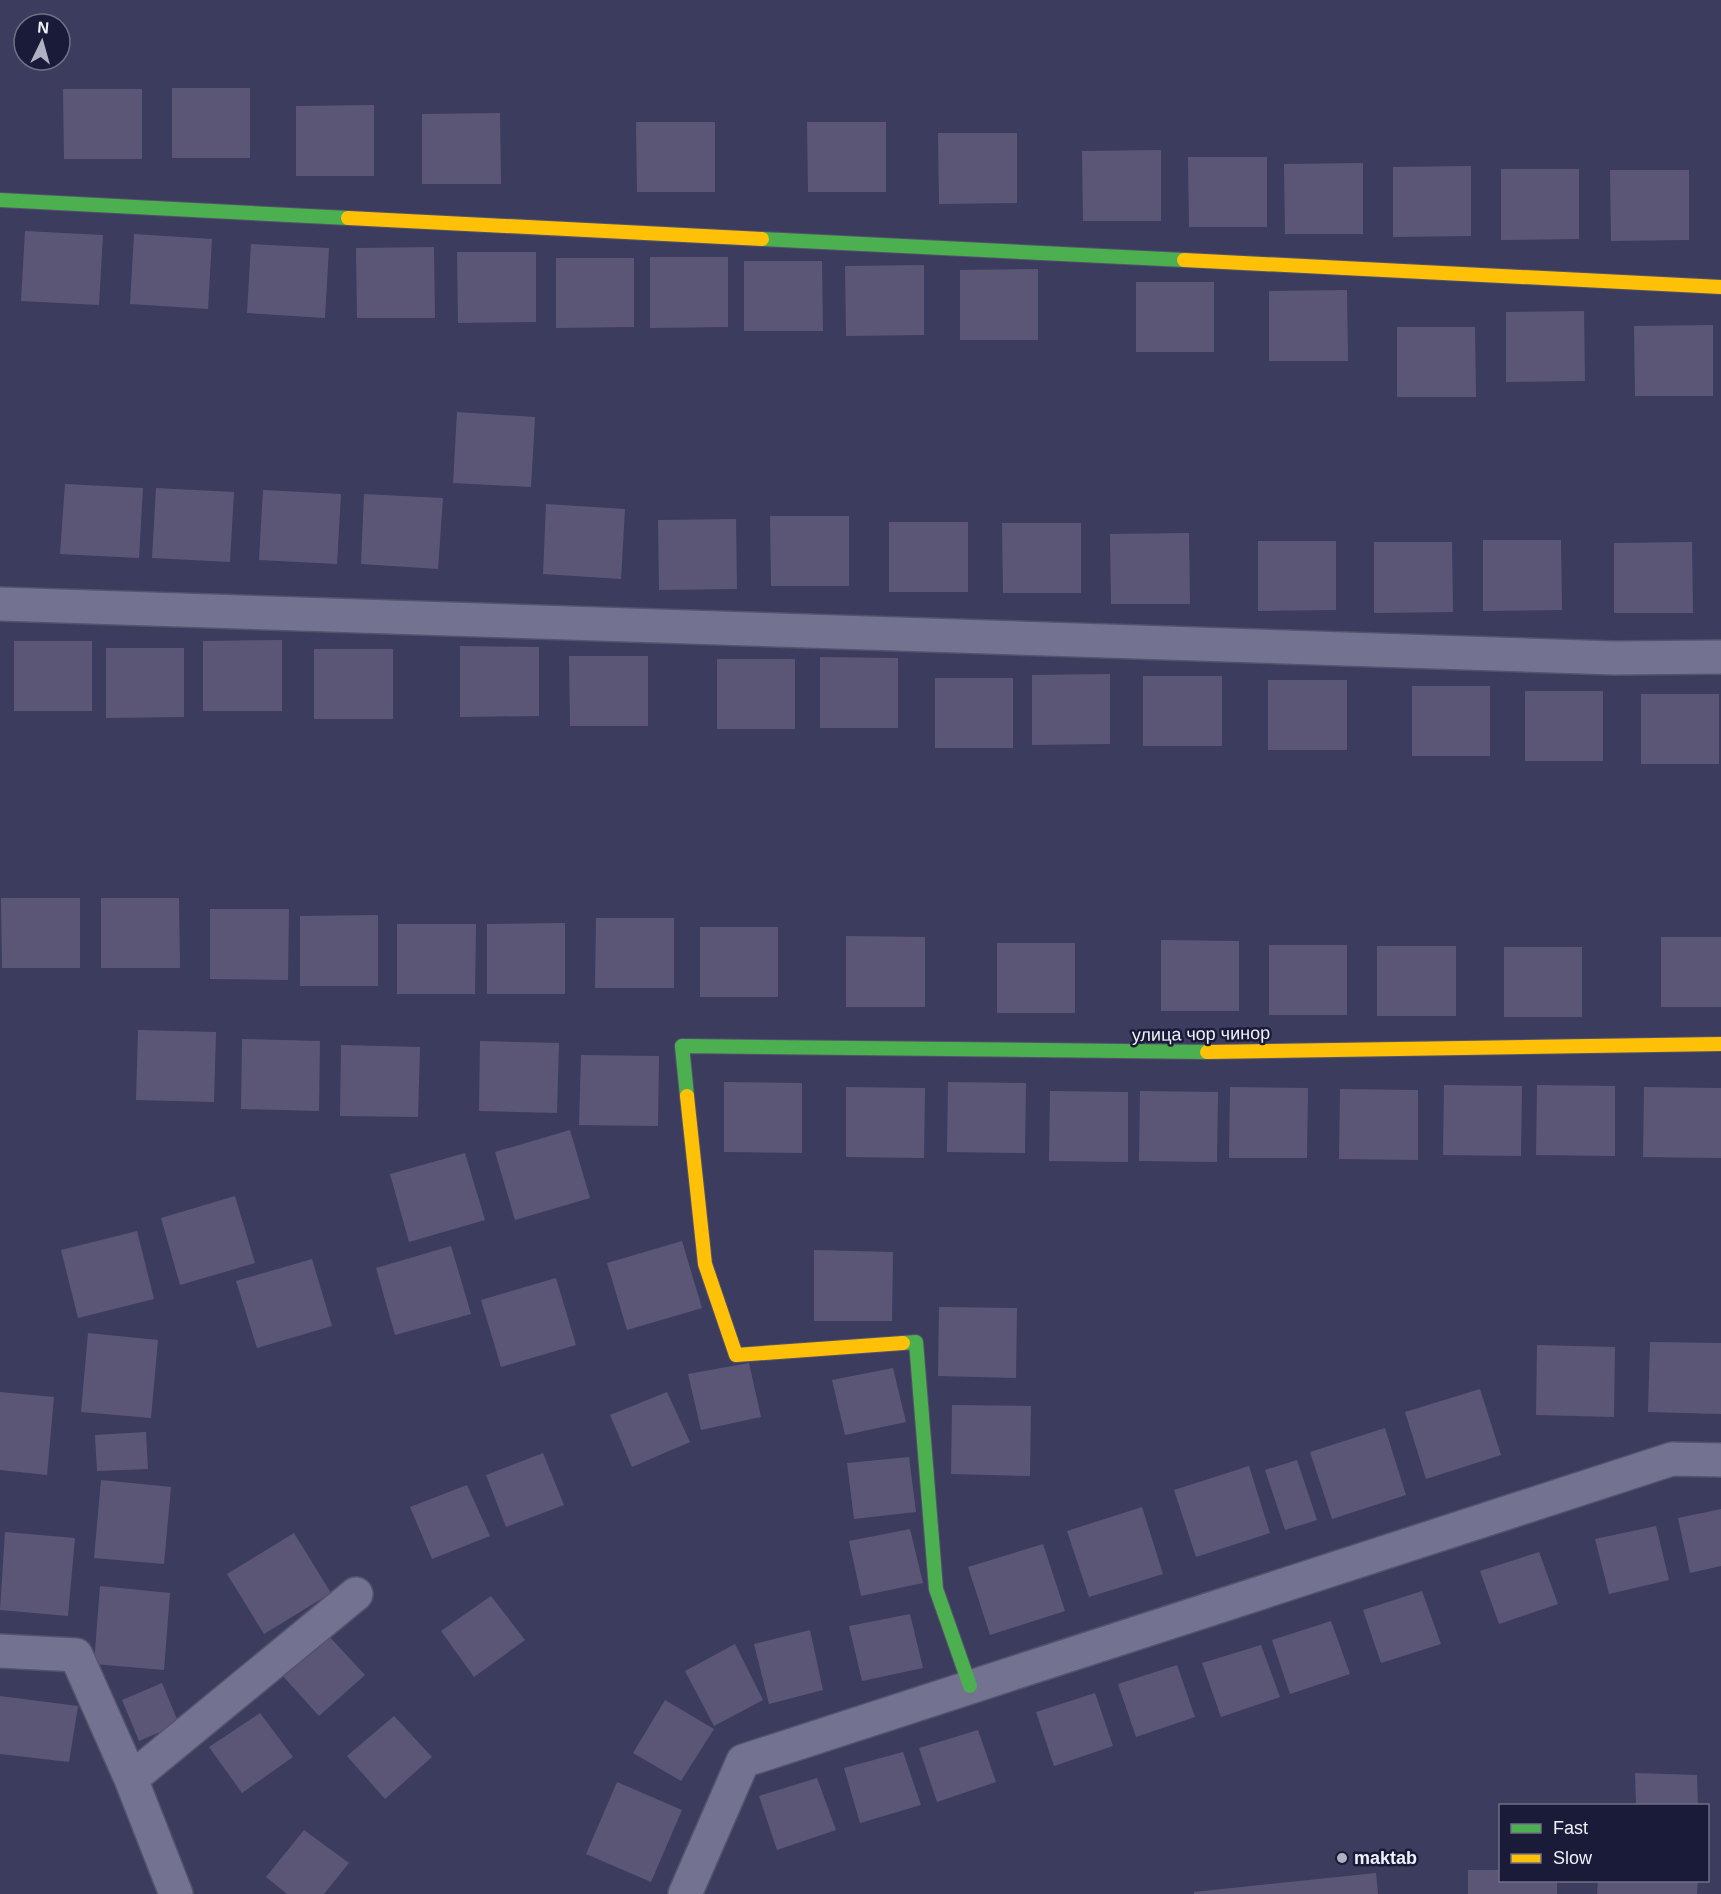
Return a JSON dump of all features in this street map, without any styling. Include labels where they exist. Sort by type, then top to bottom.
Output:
[{"type":"street","points":[[0,200],[1721,288]]},
{"type":"street","points":[[0,604],[1614,658],[1721,657]]},
{"type":"street","name":"улица чор чинор","points":[[970,1686],[936,1589],[916,1342],[736,1355],[705,1264],[682,1046],[1147,1053],[1721,1044]]},
{"type":"street","points":[[685,1894],[743,1761],[1672,1459],[1721,1460]]},
{"type":"street","points":[[131,1779],[356,1594]]},
{"type":"street","points":[[0,1651],[76,1655],[131,1779],[176,1894]]},
{"type":"building","points":[[172,88],[250,88],[250,158],[172,158]]},
{"type":"building","points":[[63,89],[142,89],[142,159],[64,159]]},
{"type":"building","points":[[374,105],[374,176],[296,176],[296,106]]},
{"type":"building","points":[[500,113],[501,184],[422,184],[422,114]]},
{"type":"building","points":[[636,122],[715,122],[715,192],[637,192]]},
{"type":"building","points":[[807,122],[886,122],[886,192],[808,192]]},
{"type":"building","points":[[938,133],[1017,133],[1017,203],[939,204]]},
{"type":"building","points":[[1161,150],[1161,221],[1083,221],[1082,151]]},
{"type":"building","points":[[1188,157],[1267,157],[1267,227],[1189,227]]},
{"type":"building","points":[[1363,163],[1363,234],[1285,234],[1284,164]]},
{"type":"building","points":[[1471,166],[1471,236],[1393,237],[1393,167]]},
{"type":"building","points":[[1501,169],[1579,169],[1579,239],[1501,240]]},
{"type":"building","points":[[1610,170],[1689,170],[1689,240],[1611,241]]},
{"type":"building","points":[[25,231],[103,235],[99,305],[21,301]]},
{"type":"building","points":[[134,234],[212,239],[208,309],[130,304]]},
{"type":"building","points":[[251,244],[329,248],[325,318],[247,313]]},
{"type":"building","points":[[434,247],[435,318],[357,318],[356,248]]},
{"type":"building","points":[[457,252],[536,252],[536,322],[458,323]]},
{"type":"building","points":[[650,257],[728,257],[728,327],[650,328]]},
{"type":"building","points":[[556,258],[634,258],[634,327],[556,328]]},
{"type":"building","points":[[744,261],[822,261],[823,331],[744,331]]},
{"type":"building","points":[[924,265],[924,335],[846,336],[845,266]]},
{"type":"building","points":[[1038,269],[1038,340],[960,340],[960,270]]},
{"type":"building","points":[[1136,282],[1214,282],[1214,352],[1136,352]]},
{"type":"building","points":[[1347,290],[1348,361],[1269,361],[1269,291]]},
{"type":"building","points":[[1584,311],[1585,381],[1506,382],[1506,312]]},
{"type":"building","points":[[1713,325],[1713,396],[1635,396],[1634,326]]},
{"type":"building","points":[[1397,327],[1475,327],[1476,397],[1397,397]]},
{"type":"building","points":[[457,412],[535,417],[531,487],[453,483]]},
{"type":"building","points":[[65,484],[143,488],[139,558],[60,554]]},
{"type":"building","points":[[156,488],[234,492],[230,562],[152,558]]},
{"type":"building","points":[[263,490],[341,494],[337,564],[259,560]]},
{"type":"building","points":[[364,494],[443,498],[438,569],[361,564]]},
{"type":"building","points":[[546,504],[625,509],[621,579],[543,574]]},
{"type":"building","points":[[770,516],[849,516],[849,586],[771,586]]},
{"type":"building","points":[[736,519],[737,589],[659,590],[658,520]]},
{"type":"building","points":[[889,522],[968,522],[968,592],[889,592]]},
{"type":"building","points":[[1002,523],[1081,523],[1081,593],[1003,593]]},
{"type":"building","points":[[1189,533],[1190,604],[1111,604],[1110,534]]},
{"type":"building","points":[[1483,540],[1561,540],[1562,610],[1483,611]]},
{"type":"building","points":[[1258,541],[1336,541],[1336,610],[1258,611]]},
{"type":"building","points":[[1374,542],[1452,542],[1453,612],[1374,613]]},
{"type":"building","points":[[1692,542],[1693,613],[1614,613],[1614,543]]},
{"type":"building","points":[[282,640],[282,711],[203,711],[203,641]]},
{"type":"building","points":[[14,641],[92,641],[92,711],[14,711]]},
{"type":"building","points":[[460,646],[539,647],[539,716],[460,717]]},
{"type":"building","points":[[106,648],[184,648],[184,717],[106,718]]},
{"type":"building","points":[[314,649],[393,649],[393,719],[314,719]]},
{"type":"building","points":[[569,656],[648,656],[648,726],[570,726]]},
{"type":"building","points":[[820,657],[898,658],[898,728],[820,728]]},
{"type":"building","points":[[717,659],[795,659],[795,729],[717,729]]},
{"type":"building","points":[[1110,674],[1110,744],[1032,745],[1032,675]]},
{"type":"building","points":[[1143,676],[1222,676],[1222,746],[1143,746]]},
{"type":"building","points":[[935,678],[1013,678],[1013,748],[935,748]]},
{"type":"building","points":[[1268,680],[1347,680],[1347,750],[1268,750]]},
{"type":"building","points":[[1412,686],[1490,686],[1490,756],[1412,756]]},
{"type":"building","points":[[1525,691],[1603,691],[1603,761],[1525,761]]},
{"type":"building","points":[[1641,694],[1719,694],[1719,764],[1641,764]]},
{"type":"building","points":[[1,898],[80,898],[80,968],[2,968]]},
{"type":"building","points":[[101,898],[179,898],[180,968],[101,968]]},
{"type":"building","points":[[210,909],[289,909],[288,980],[210,979]]},
{"type":"building","points":[[378,915],[378,986],[300,986],[300,916]]},
{"type":"building","points":[[596,918],[674,918],[674,988],[595,988]]},
{"type":"building","points":[[565,923],[565,994],[487,994],[487,924]]},
{"type":"building","points":[[397,924],[476,924],[475,994],[397,994]]},
{"type":"building","points":[[700,927],[778,927],[778,997],[700,997]]},
{"type":"building","points":[[846,936],[925,937],[925,1007],[846,1007]]},
{"type":"building","points":[[1661,937],[1721,937],[1721,1007],[1661,1007]]},
{"type":"building","points":[[1161,940],[1239,941],[1239,1011],[1161,1011]]},
{"type":"building","points":[[997,943],[1075,943],[1075,1013],[997,1013]]},
{"type":"building","points":[[1269,945],[1347,945],[1347,1015],[1269,1015]]},
{"type":"building","points":[[1377,946],[1456,946],[1456,1016],[1377,1016]]},
{"type":"building","points":[[1504,947],[1582,947],[1582,1017],[1504,1017]]},
{"type":"building","points":[[138,1030],[216,1032],[214,1102],[136,1100]]},
{"type":"building","points":[[242,1039],[320,1041],[319,1111],[241,1109]]},
{"type":"building","points":[[480,1041],[559,1043],[557,1113],[479,1111]]},
{"type":"building","points":[[341,1045],[420,1047],[418,1117],[340,1116]]},
{"type":"building","points":[[581,1055],[659,1056],[658,1126],[579,1125]]},
{"type":"building","points":[[724,1082],[802,1083],[802,1153],[724,1152]]},
{"type":"building","points":[[948,1082],[1026,1083],[1025,1153],[947,1152]]},
{"type":"building","points":[[1444,1085],[1522,1086],[1521,1156],[1443,1155]]},
{"type":"building","points":[[1537,1085],[1615,1086],[1615,1156],[1536,1155]]},
{"type":"building","points":[[846,1087],[925,1088],[924,1158],[846,1157]]},
{"type":"building","points":[[1230,1087],[1308,1088],[1307,1158],[1229,1158]]},
{"type":"building","points":[[1644,1087],[1721,1088],[1721,1158],[1643,1157]]},
{"type":"building","points":[[1340,1089],[1418,1090],[1418,1160],[1339,1159]]},
{"type":"building","points":[[1050,1091],[1128,1092],[1128,1162],[1049,1161]]},
{"type":"building","points":[[1140,1091],[1218,1092],[1217,1162],[1139,1161]]},
{"type":"building","points":[[570,1130],[590,1198],[515,1220],[495,1152]]},
{"type":"building","points":[[465,1153],[485,1220],[409,1242],[390,1174]]},
{"type":"building","points":[[235,1196],[255,1263],[180,1285],[161,1218]]},
{"type":"building","points":[[137,1231],[154,1299],[78,1318],[61,1250]]},
{"type":"building","points":[[682,1241],[702,1308],[627,1330],[607,1263]]},
{"type":"building","points":[[451,1246],[471,1314],[395,1335],[376,1268]]},
{"type":"building","points":[[814,1250],[893,1252],[892,1321],[814,1321]]},
{"type":"building","points":[[312,1259],[332,1326],[257,1348],[236,1281]]},
{"type":"building","points":[[556,1278],[576,1345],[501,1367],[481,1300]]},
{"type":"building","points":[[939,1307],[1017,1308],[1016,1378],[938,1376]]},
{"type":"building","points":[[88,1333],[158,1340],[151,1418],[81,1412]]},
{"type":"building","points":[[1650,1342],[1721,1343],[1721,1414],[1648,1412]]},
{"type":"building","points":[[1537,1345],[1615,1347],[1614,1417],[1536,1415]]},
{"type":"building","points":[[749,1363],[761,1417],[701,1430],[688,1374]]},
{"type":"building","points":[[893,1368],[906,1422],[845,1435],[832,1380]]},
{"type":"building","points":[[1480,1389],[1501,1455],[1426,1479],[1405,1412]]},
{"type":"building","points":[[0,1392],[54,1397],[47,1475],[0,1470]]},
{"type":"building","points":[[667,1392],[690,1442],[632,1467],[610,1415]]},
{"type":"building","points":[[952,1405],[1031,1406],[1030,1476],[951,1474]]},
{"type":"building","points":[[1385,1428],[1406,1495],[1332,1519],[1310,1452]]},
{"type":"building","points":[[146,1432],[148,1469],[97,1471],[95,1435]]},
{"type":"building","points":[[543,1453],[564,1505],[506,1527],[486,1475]]},
{"type":"building","points":[[909,1457],[916,1512],[854,1519],[847,1463]]},
{"type":"building","points":[[1297,1460],[1317,1520],[1285,1530],[1265,1470]]},
{"type":"building","points":[[1249,1466],[1270,1533],[1196,1557],[1174,1490]]},
{"type":"building","points":[[101,1480],[171,1487],[164,1564],[94,1558]]},
{"type":"building","points":[[467,1485],[490,1536],[432,1559],[410,1507]]},
{"type":"building","points":[[1142,1507],[1163,1574],[1089,1597],[1067,1531]]},
{"type":"building","points":[[1721,1509],[1721,1566],[1690,1573],[1678,1518]]},
{"type":"building","points":[[1656,1526],[1669,1580],[1609,1594],[1595,1539]]},
{"type":"building","points":[[910,1529],[923,1583],[861,1596],[849,1541]]},
{"type":"building","points":[[5,1532],[75,1538],[68,1616],[0,1610]]},
{"type":"building","points":[[294,1533],[331,1593],[264,1634],[227,1574]]},
{"type":"building","points":[[1043,1544],[1065,1611],[990,1635],[968,1567]]},
{"type":"building","points":[[1539,1552],[1558,1604],[1499,1624],[1480,1571]]},
{"type":"building","points":[[100,1586],[170,1593],[164,1670],[94,1664]]},
{"type":"building","points":[[1422,1591],[1441,1644],[1381,1663],[1363,1610]]},
{"type":"building","points":[[491,1596],[525,1640],[474,1677],[441,1631]]},
{"type":"building","points":[[910,1614],[923,1668],[862,1681],[849,1626]]},
{"type":"building","points":[[1331,1621],[1350,1674],[1290,1694],[1272,1640]]},
{"type":"building","points":[[810,1630],[823,1690],[769,1704],[754,1644]]},
{"type":"building","points":[[327,1634],[365,1675],[319,1716],[281,1674]]},
{"type":"building","points":[[735,1644],[763,1700],[714,1726],[685,1671]]},
{"type":"building","points":[[1261,1645],[1280,1697],[1221,1717],[1202,1663]]},
{"type":"building","points":[[1177,1665],[1195,1717],[1136,1737],[1118,1684]]},
{"type":"building","points":[[162,1683],[179,1724],[139,1741],[122,1700]]},
{"type":"building","points":[[1095,1693],[1113,1746],[1054,1766],[1036,1712]]},
{"type":"building","points":[[0,1696],[78,1706],[69,1762],[0,1754]]},
{"type":"building","points":[[665,1700],[714,1729],[681,1781],[633,1753]]},
{"type":"building","points":[[260,1713],[293,1757],[242,1793],[209,1747]]},
{"type":"building","points":[[394,1716],[432,1757],[385,1799],[347,1756]]},
{"type":"building","points":[[978,1730],[996,1782],[937,1802],[919,1748]]},
{"type":"building","points":[[903,1752],[921,1805],[860,1823],[844,1768]]},
{"type":"building","points":[[1635,1773],[1697,1775],[1698,1804],[1636,1804]]},
{"type":"building","points":[[817,1778],[836,1830],[777,1850],[759,1796]]},
{"type":"building","points":[[617,1782],[682,1810],[651,1882],[586,1854]]},
{"type":"building","points":[[304,1830],[349,1863],[324,1894],[287,1894],[266,1877]]},
{"type":"building","points":[[1468,1870],[1499,1870],[1499,1882],[1557,1882],[1557,1894],[1468,1894]]},
{"type":"building","points":[[1376,1873],[1378,1894],[1194,1894],[1194,1892]]},
{"type":"building","points":[[1598,1882],[1698,1882],[1697,1894],[1597,1894]]},
{"type":"traffic: fast","points":[[0,200],[348,218]]},
{"type":"traffic: fast","points":[[762,239],[1184,260]]},
{"type":"traffic: fast","points":[[687,1096],[682,1046],[1207,1052]]},
{"type":"traffic: fast","points":[[903,1343],[916,1342],[936,1589],[970,1686]]},
{"type":"traffic: slow","points":[[348,218],[762,239]]},
{"type":"traffic: slow","points":[[1184,260],[1721,287]]},
{"type":"traffic: slow","points":[[1207,1052],[1721,1044]]},
{"type":"traffic: slow","points":[[687,1096],[705,1264],[736,1355],[903,1343]]},
{"type":"place","name":"maktab","points":[[1342,1858]]}]
